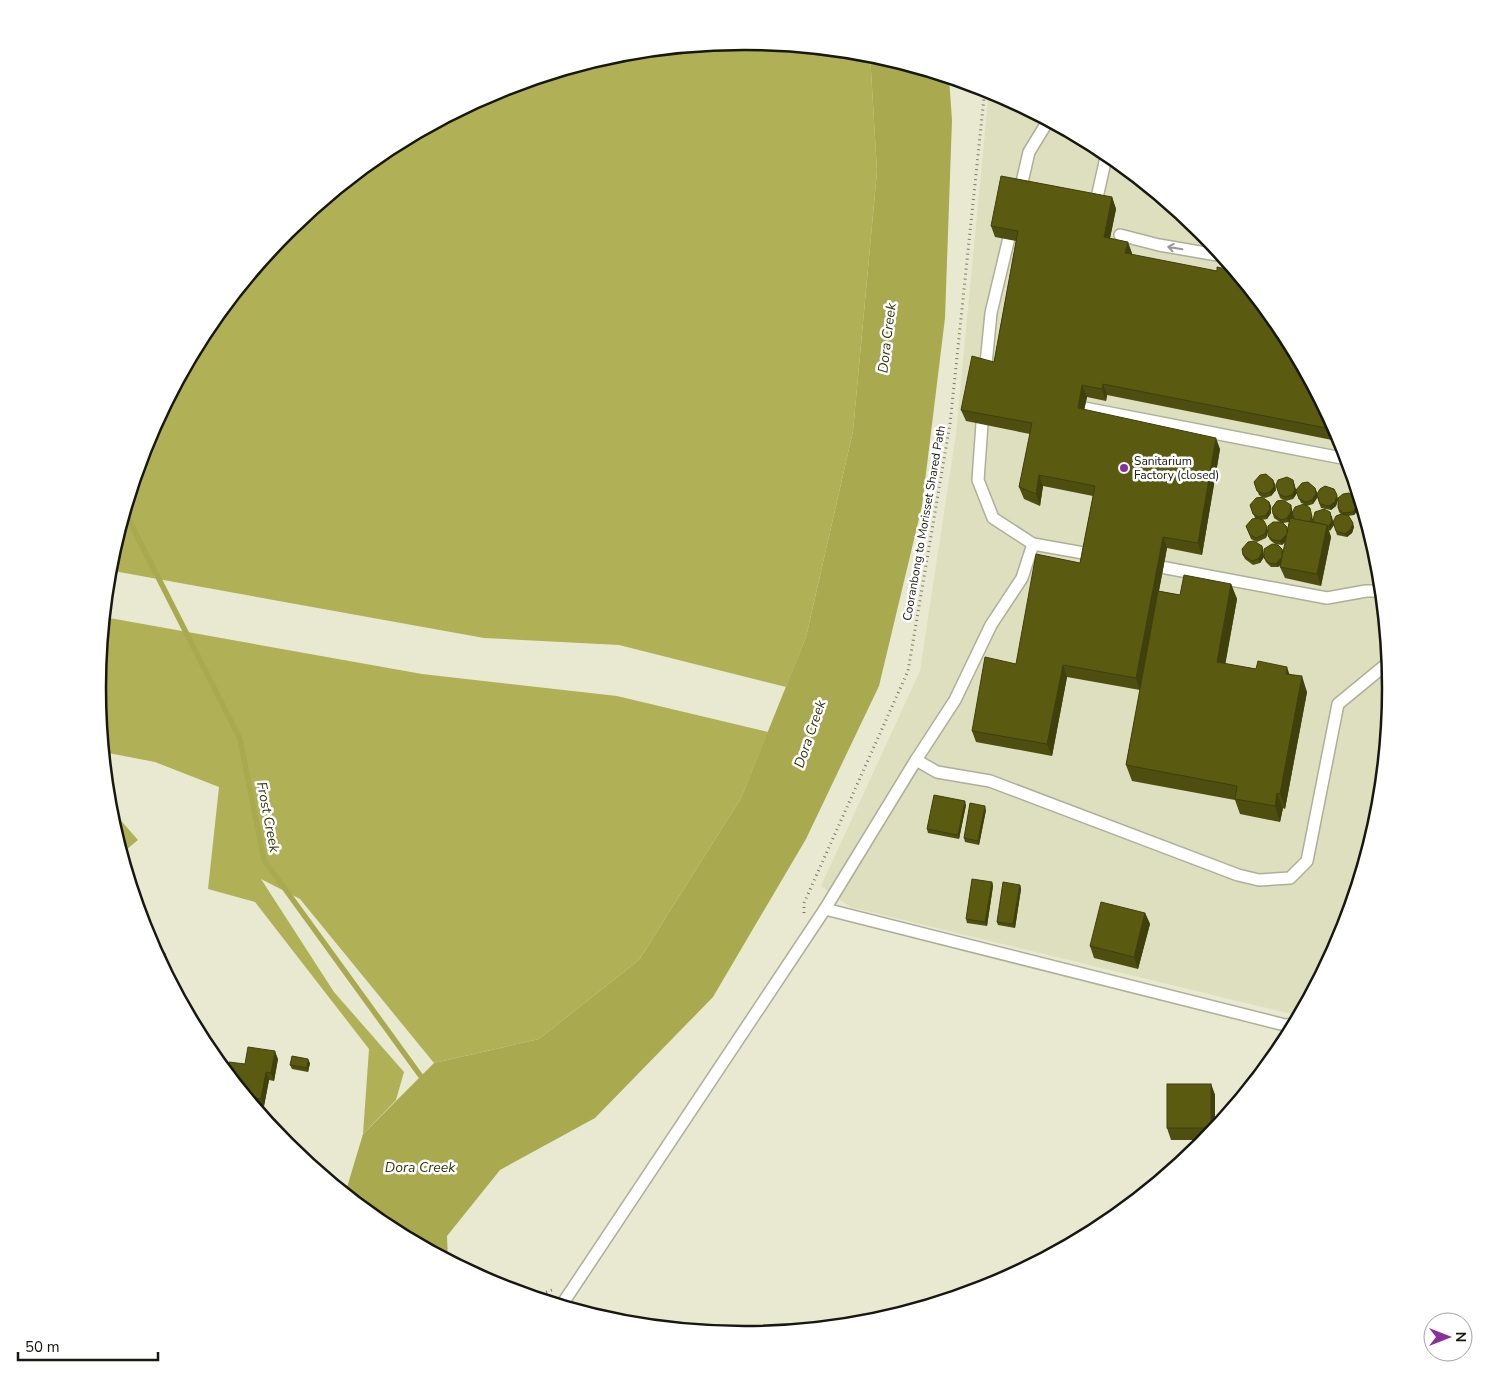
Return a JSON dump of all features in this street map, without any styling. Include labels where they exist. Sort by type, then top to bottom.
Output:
[{"type":"lane","points":[[1045,126],[1028,152],[992,313],[978,480],[993,518],[1034,544],[1102,556]]},
{"type":"lane","points":[[1096,202],[1104,162]]},
{"type":"lane","points":[[1120,235],[1158,245],[1211,254]]},
{"type":"lane","points":[[1060,403],[1339,457]]},
{"type":"lane","points":[[565,1301],[825,909],[955,700],[991,625],[1022,578],[1034,544]]},
{"type":"lane","points":[[1141,564],[1328,598],[1374,590]]},
{"type":"lane","points":[[916,760],[937,772],[990,781],[1238,875],[1259,880],[1290,878],[1307,861],[1338,704],[1382,668]]},
{"type":"lane","points":[[825,909],[1286,1026]]},
{"type":"path","name":"Cooranbong to Morisset Shared Path","points":[[804,940],[804,903],[908,671],[950,424],[984,97]]},
{"type":"shaded area","points":[[702,51],[786,51],[827,55],[871,62],[877,171],[853,431],[806,637],[786,687],[619,645],[484,638],[117,572],[127,523],[139,483],[154,444],[171,406],[213,334],[237,300],[264,268],[323,208],[389,158],[462,116],[500,99],[539,84],[579,72],[619,62],[661,55]]},
{"type":"shaded area","points":[[988,99],[1026,116],[1099,158],[1165,208],[1195,237],[1251,300],[1297,369],[1317,406],[1349,483],[1361,523],[1377,605],[1382,688],[1377,772],[1361,854],[1349,894],[1317,971],[1293,1014],[850,907],[821,886],[920,671],[956,434]]},
{"type":"shaded area","points":[[110,618],[422,674],[617,696],[768,732],[741,798],[639,960],[539,1039],[434,1063],[300,899],[261,879],[334,992],[404,1072],[396,1100],[363,1134],[369,1049],[255,902],[208,889],[219,787],[155,762],[109,753],[106,688]]},
{"type":"shaded area","points":[[119,819],[138,840],[126,850]]},
{"type":"water","name":"Dora Creek","points":[[871,62],[949,84],[952,120],[945,318],[922,506],[879,686],[806,839],[713,997],[595,1118],[500,1170],[447,1236],[448,1253],[389,1219],[347,1188],[363,1134],[434,1063],[539,1039],[639,960],[741,798],[806,637],[853,431],[877,171]]},
{"type":"building","name":"Sanitarium Factory (closed)","points":[[1001,176],[1112,197],[1104,237],[1128,242],[1125,253],[1217,271],[1217,267],[1225,269],[1251,300],[1275,334],[1297,369],[1327,428],[1103,384],[1102,389],[1082,385],[1078,408],[1216,438],[1198,543],[1163,537],[1136,678],[1063,665],[1047,744],[972,731],[985,657],[1016,664],[1036,554],[1080,563],[1095,486],[1039,475],[1036,494],[1019,487],[1032,423],[961,410],[972,356],[994,362],[1018,231],[991,226]]},
{"type":"building","points":[[1266,474],[1273,480],[1274,487],[1270,492],[1264,494],[1257,491],[1254,482],[1260,475]]},
{"type":"building","points":[[1287,477],[1293,480],[1295,490],[1292,495],[1285,497],[1279,494],[1276,485],[1278,480]]},
{"type":"building","points":[[1308,482],[1315,488],[1316,494],[1312,500],[1306,502],[1299,499],[1296,490],[1302,483]]},
{"type":"building","points":[[1325,486],[1334,489],[1337,495],[1335,502],[1329,506],[1320,504],[1317,494]]},
{"type":"building","points":[[1349,493],[1353,496],[1356,507],[1353,512],[1343,513],[1338,508],[1338,498],[1343,494]]},
{"type":"building","points":[[1262,497],[1269,502],[1270,509],[1266,515],[1259,517],[1253,514],[1250,505],[1256,498]]},
{"type":"building","points":[[1283,500],[1291,505],[1291,512],[1287,518],[1281,520],[1273,514],[1272,508],[1277,501]]},
{"type":"building","points":[[1304,504],[1310,508],[1312,517],[1309,522],[1294,519],[1292,513],[1295,507]]},
{"type":"building","points":[[1324,509],[1330,512],[1332,521],[1328,527],[1313,520],[1315,512]]},
{"type":"building","points":[[1341,514],[1348,515],[1353,523],[1351,529],[1345,534],[1336,531],[1333,522],[1336,516]]},
{"type":"building","points":[[1258,518],[1264,521],[1267,527],[1265,534],[1256,538],[1250,535],[1246,526],[1252,519]]},
{"type":"building","points":[[1290,518],[1327,525],[1317,574],[1280,567]]},
{"type":"building","points":[[1273,522],[1282,522],[1287,527],[1287,534],[1280,541],[1273,540],[1268,536],[1268,526]]},
{"type":"building","points":[[1254,541],[1262,546],[1262,553],[1258,559],[1252,561],[1243,555],[1242,549],[1248,542]]},
{"type":"building","points":[[1272,544],[1278,545],[1282,549],[1282,557],[1276,564],[1269,563],[1264,558],[1264,549]]},
{"type":"building","points":[[1184,575],[1231,584],[1217,662],[1256,669],[1258,661],[1287,667],[1286,674],[1302,676],[1280,794],[1277,793],[1275,806],[1235,799],[1237,786],[1126,765],[1158,591],[1180,595]]},
{"type":"building","points":[[934,795],[965,801],[958,835],[927,829]]},
{"type":"building","points":[[970,803],[985,806],[978,841],[964,838]]},
{"type":"building","points":[[972,879],[992,882],[985,922],[966,919]]},
{"type":"building","points":[[1003,882],[1020,885],[1013,924],[997,922]]},
{"type":"building","points":[[1101,902],[1145,913],[1134,957],[1090,946]]},
{"type":"building","points":[[248,1047],[275,1051],[271,1073],[266,1072],[261,1099],[255,1098],[229,1065],[229,1062],[245,1064]]},
{"type":"building","points":[[292,1056],[308,1059],[307,1068],[290,1065]]},
{"type":"building","points":[[1167,1084],[1211,1084],[1211,1123],[1206,1128],[1167,1128]]},
{"type":"waterway","name":"Frost Creek","points":[[128,519],[240,739],[264,860],[425,1082]]},
{"type":"place","name":"Sanitarium Factory (closed)","points":[[1124,468]]}]
